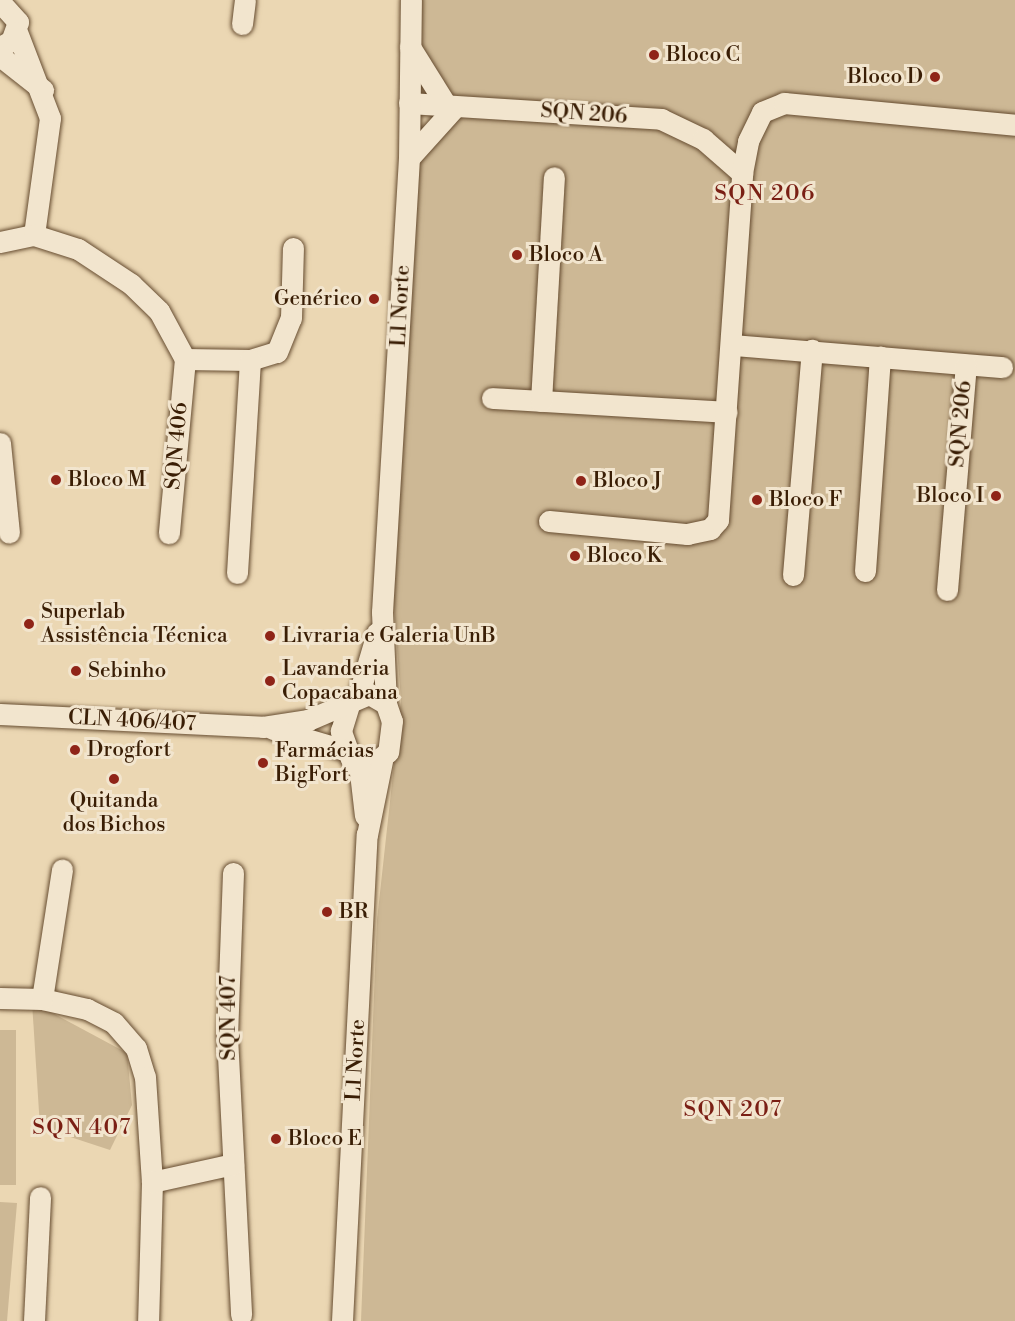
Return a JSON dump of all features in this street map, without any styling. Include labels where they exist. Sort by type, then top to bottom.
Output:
[{"type":"street","points":[[242,24],[245,0]]},
{"type":"street","name":"L1 Norte","points":[[386,704],[382,612],[409,158],[411,0]]},
{"type":"street","points":[[4,2],[14,12],[17,32],[44,90],[50,118],[34,235]]},
{"type":"street","points":[[0,47],[17,32]]},
{"type":"street","points":[[409,158],[451,108],[410,47]]},
{"type":"street","points":[[0,56],[44,90]]},
{"type":"street","name":"SQN 206","points":[[409,103],[451,108],[661,119],[703,139],[742,173]]},
{"type":"street","points":[[549,521],[687,534],[710,528],[719,513],[733,345],[742,173],[755,119],[784,103],[1015,125]]},
{"type":"street","points":[[541,401],[554,177]]},
{"type":"street","points":[[0,242],[34,235],[88,254],[131,284],[159,311],[185,359],[250,360],[277,352],[288,334],[293,248]]},
{"type":"street","name":"SQN 206","points":[[733,345],[1002,367]]},
{"type":"street","points":[[793,575],[812,350]]},
{"type":"street","points":[[865,571],[880,357]]},
{"type":"street","name":"SQN 406","points":[[169,533],[185,359]]},
{"type":"street","points":[[237,573],[250,360]]},
{"type":"street","name":"SQN 206","points":[[947,590],[966,365]]},
{"type":"street","points":[[492,398],[727,412]]},
{"type":"street","points":[[0,443],[9,533]]},
{"type":"street","name":"L1 Norte","points":[[354,700],[382,612]]},
{"type":"street","points":[[369,694],[386,704],[392,735],[382,761],[351,757],[341,731],[354,700],[369,694]]},
{"type":"street","name":"CLN 406/407","points":[[0,714],[263,727],[308,720],[354,700]]},
{"type":"street","name":"CLN 406/407","points":[[263,727],[351,757]]},
{"type":"street","name":"L1 Norte","points":[[351,757],[367,835]]},
{"type":"street","name":"L1 Norte","points":[[342,1321],[367,835],[382,761]]},
{"type":"street","points":[[42,999],[62,870]]},
{"type":"street","name":"SQN 407","points":[[233,873],[227,1036],[241,1315]]},
{"type":"street","points":[[0,998],[42,999],[102,1015],[136,1048],[145,1077],[152,1182],[148,1321]]},
{"type":"street","points":[[152,1182],[233,1164]]},
{"type":"street","points":[[34,1321],[40,1197]]},
{"type":"shaded area","points":[[421,0],[1015,0],[1015,1321],[361,1321],[377,920],[401,701],[393,593],[416,160],[451,117],[418,45]]},
{"type":"shaded area","points":[[32,1002],[127,1053],[132,1105],[110,1150],[40,1127]]},
{"type":"shaded area","points":[[0,1030],[16,1030],[16,1185],[0,1185]]},
{"type":"shaded area","points":[[0,1202],[17,1203],[7,1321],[0,1321]]},
{"type":"place","name":"Bloco C","points":[[654,55]]},
{"type":"place","name":"Bloco D","points":[[935,77]]},
{"type":"place","name":"Bloco A","points":[[517,255]]},
{"type":"place","name":"Genérico","points":[[374,299]]},
{"type":"place","name":"Bloco M","points":[[56,480]]},
{"type":"place","name":"Bloco J","points":[[581,481]]},
{"type":"place","name":"Bloco I","points":[[996,496]]},
{"type":"place","name":"Bloco F","points":[[757,500]]},
{"type":"place","name":"Bloco K","points":[[575,556]]},
{"type":"place","name":"Superlab Assistência Técnica","points":[[29,624]]},
{"type":"place","name":"Livraria e Galeria UnB","points":[[270,636]]},
{"type":"place","name":"Sebinho","points":[[76,671]]},
{"type":"place","name":"Lavanderia Copacabana","points":[[270,681]]},
{"type":"place","name":"Drogfort","points":[[75,750]]},
{"type":"place","name":"Farmácias BigFort","points":[[263,763]]},
{"type":"place","name":"Quitanda dos Bichos","points":[[114,779]]},
{"type":"place","name":"BR","points":[[327,912]]},
{"type":"place","name":"Bloco E","points":[[276,1139]]},
{"type":"district","name":"SQN 206","points":[[765,194]]},
{"type":"district","name":"SQN 207","points":[[733,1110]]},
{"type":"district","name":"SQN 407","points":[[82,1128]]}]
